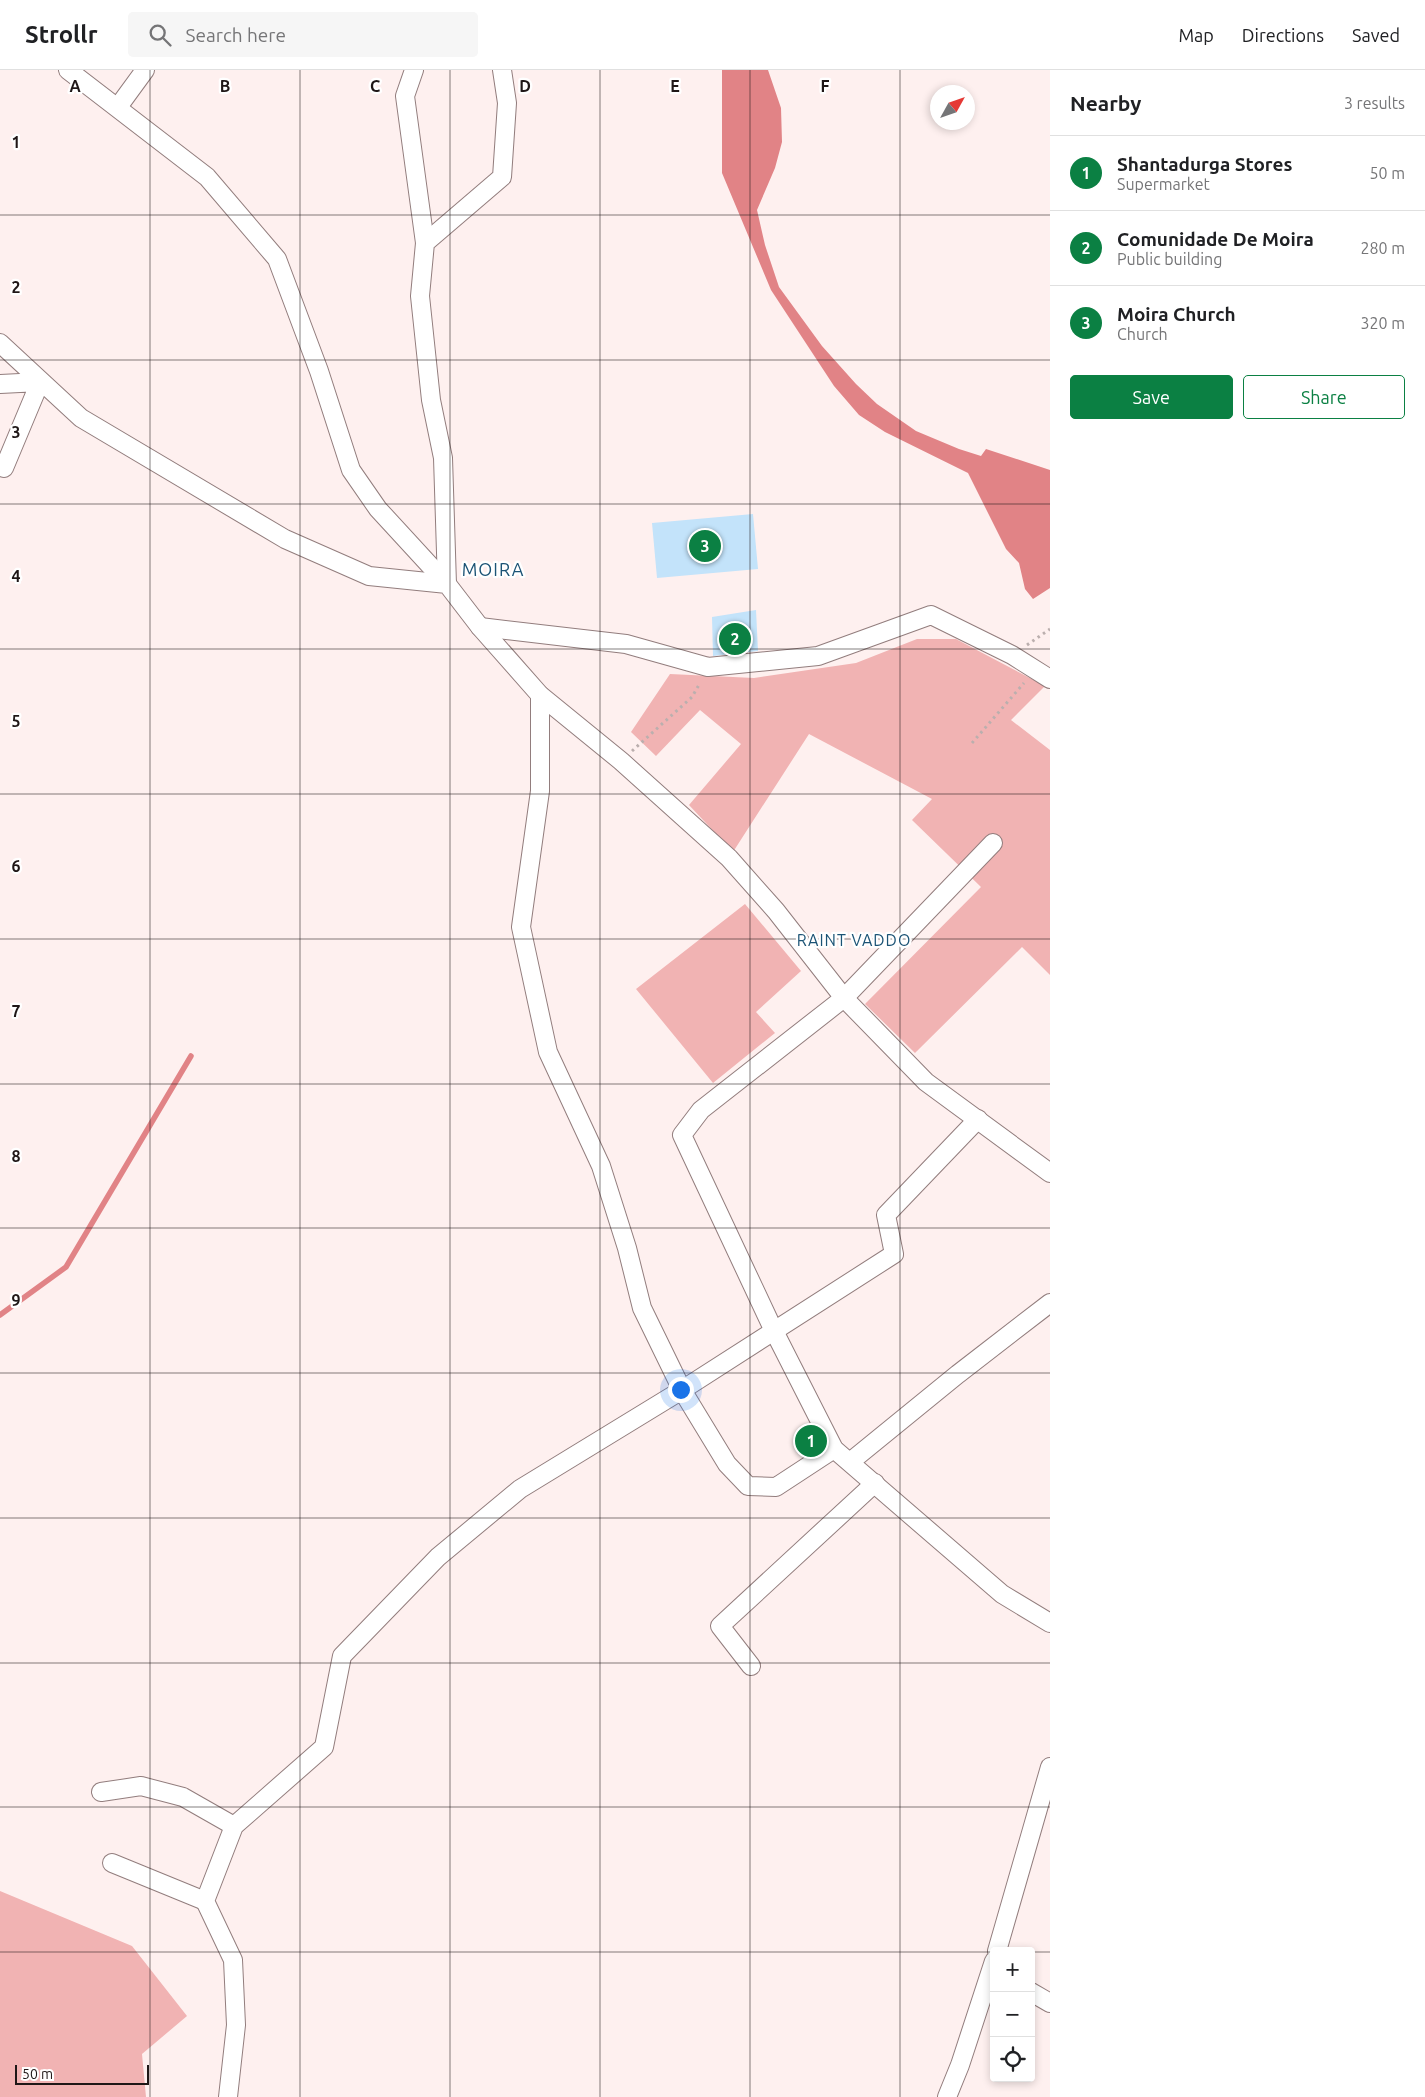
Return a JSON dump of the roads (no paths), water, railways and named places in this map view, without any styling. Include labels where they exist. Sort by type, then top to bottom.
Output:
[{"type":"street","points":[[68,70],[207,177],[276,259],[319,371],[351,470],[378,509],[447,584],[480,627],[540,695],[621,761],[729,858],[776,911],[844,998],[926,1082],[1050,1173]]},
{"type":"street","points":[[118,107],[145,70]]},
{"type":"street","points":[[414,70],[405,96],[425,243],[420,296],[431,400],[443,458],[447,584]]},
{"type":"street","points":[[425,243],[502,177],[507,103],[502,70]]},
{"type":"street","points":[[0,343],[81,418],[285,539],[369,576],[447,584]]},
{"type":"street","points":[[0,384],[40,382]]},
{"type":"street","points":[[4,468],[40,382]]},
{"type":"street","points":[[480,627],[626,644],[708,667],[818,656],[931,615],[1012,655],[1043,674]]},
{"type":"street","points":[[540,695],[540,791],[521,927],[548,1052],[601,1166],[627,1248],[642,1308],[682,1390],[727,1464],[748,1486],[776,1487],[834,1449]]},
{"type":"street","points":[[993,843],[844,998],[701,1110],[682,1135],[773,1329],[834,1449],[1002,1594],[1050,1622]]},
{"type":"street","points":[[205,1901],[234,1826],[324,1747],[342,1656],[438,1557],[520,1489],[682,1390],[773,1329],[894,1254],[886,1215],[978,1119]]},
{"type":"street","points":[[850,1462],[958,1374],[1050,1303]]},
{"type":"street","points":[[751,1666],[720,1626],[875,1483]]},
{"type":"street","points":[[998,1947],[1047,1784],[1050,1767]]},
{"type":"street","points":[[101,1792],[141,1786],[183,1797],[234,1826]]},
{"type":"street","points":[[112,1863],[205,1901],[233,1960],[236,2026],[228,2097]]},
{"type":"street","points":[[947,2097],[990,1975]]},
{"type":"street","points":[[1035,1994],[1050,2003]]},
{"type":"waterway","points":[[0,1315],[66,1267],[191,1056]]},
{"type":"place","name":"Moira Church","points":[[705,546]]},
{"type":"place","name":"Comunidade De Moira","points":[[735,639]]},
{"type":"place","name":"Shantadurga Stores","points":[[811,1441]]},
{"type":"district","name":"MOIRA","points":[[493,569]]},
{"type":"district","name":"RAINT VADDO","points":[[854,940]]}]
